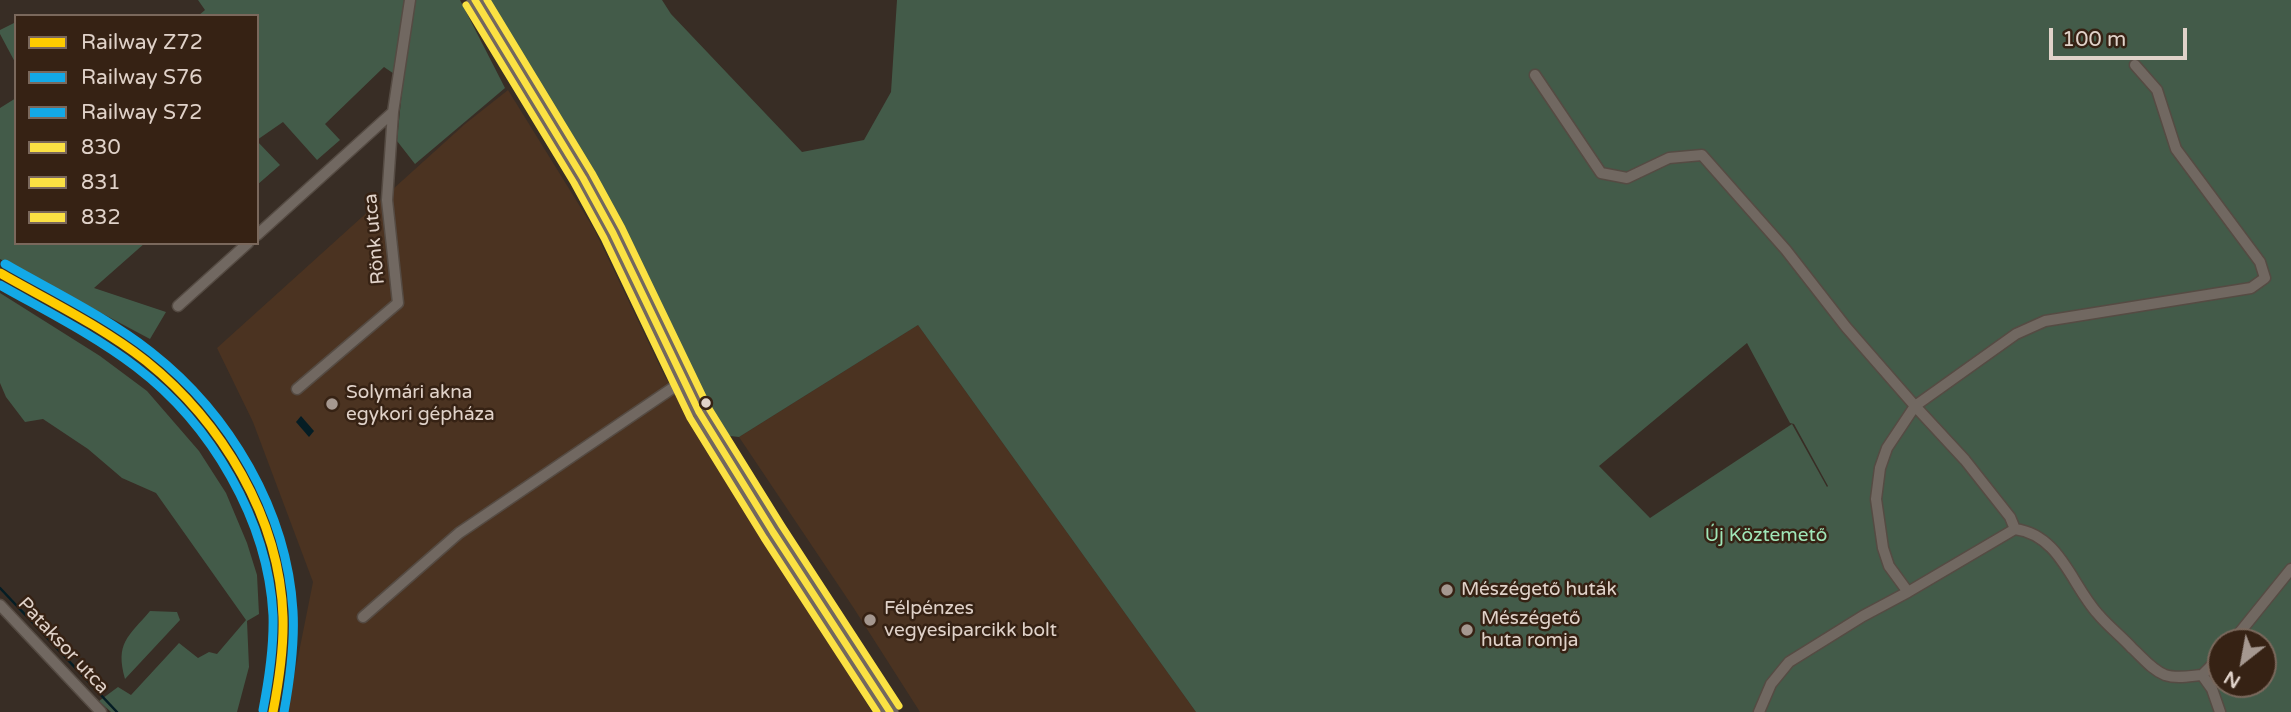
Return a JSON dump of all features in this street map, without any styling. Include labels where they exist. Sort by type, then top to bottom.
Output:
[{"type":"main road","points":[[475,0],[613,233],[699,412],[890,712]]},
{"type":"street","name":"Rönk utca","points":[[298,389],[398,303],[387,200],[393,112],[410,0]]},
{"type":"street","points":[[1908,592],[1889,566],[1876,499],[1880,468],[1887,448],[1915,406],[2016,334],[2045,321],[2251,288],[2265,278],[2260,262],[2176,149],[2157,90],[2134,65]]},
{"type":"street","points":[[1535,75],[1601,173],[1627,178],[1669,158],[1702,155],[1786,250],[1846,327],[1965,460],[2010,517],[2015,529]]},
{"type":"street","points":[[259,232],[393,112]]},
{"type":"street","points":[[178,306],[246,245]]},
{"type":"street","points":[[363,617],[458,533],[683,381]]},
{"type":"street","points":[[1759,712],[1771,684],[1789,662],[1863,616],[2015,529],[2025,530],[2045,539],[2098,614],[2157,671],[2177,678],[2202,676],[2207,671]]},
{"type":"street","points":[[2243,628],[2291,569]]},
{"type":"street","name":"Pataksor utca","points":[[0,605],[101,712]]},
{"type":"street","points":[[2202,676],[2212,689],[2220,712]]},
{"type":"shaded area","points":[[508,90],[594,229],[664,375],[872,712],[287,712],[313,582],[253,422],[217,348],[465,124]]},
{"type":"shaded area","points":[[918,325],[1196,712],[920,712],[739,437]]},
{"type":"green space","points":[[198,0],[460,0],[505,88],[415,164],[397,141],[403,80],[384,67],[325,124],[340,140],[317,160],[283,122],[259,139],[259,14],[200,14],[205,10]]},
{"type":"green space","name":"Új Köztemető","points":[[483,0],[662,0],[671,14],[802,152],[864,140],[891,92],[897,0],[2291,0],[2291,712],[1196,712],[918,325],[739,437],[722,435]],"holes":[[[1747,343],[1790,423],[1794,424],[1827,487],[1792,424],[1650,518],[1599,466]]]},
{"type":"green space","points":[[14,23],[14,60],[0,34],[0,30]]},
{"type":"green space","points":[[14,99],[14,245],[143,245],[94,288],[166,312],[150,339],[0,259],[0,108]]},
{"type":"green space","points":[[259,143],[280,165],[259,183]]},
{"type":"green space","points":[[0,293],[100,356],[147,391],[199,451],[226,493],[257,575],[259,614],[247,621],[249,667],[237,712],[111,712],[99,701],[118,687],[131,695],[179,643],[198,658],[209,652],[217,654],[246,620],[156,493],[122,478],[88,449],[43,419],[25,422],[6,397],[0,383]]},
{"type":"green space","points":[[150,611],[177,612],[180,620],[125,679],[122,657],[125,641]]},
{"type":"water","points":[[301,416],[314,431],[309,437],[296,422]]},
{"type":"waterway","points":[[0,588],[117,712]]},
{"type":"rail line","name":"S72","points":[[5,264],[98,316],[151,352],[180,377],[206,405],[249,467],[266,501],[288,574],[293,636],[284,712]]},
{"type":"rail line","name":"Z72","points":[[0,273],[93,325],[146,361],[174,385],[199,413],[242,475],[271,544],[279,580],[283,641],[273,712]]},
{"type":"rail line","name":"S76","points":[[0,285],[87,334],[136,367],[188,416],[231,477],[260,544],[269,579],[273,639],[263,710]]},
{"type":"transit line","name":"830","points":[[475,0],[583,178],[613,233],[699,412],[890,712]]},
{"type":"transit line","name":"832","points":[[487,0],[592,173],[622,228],[708,407],[899,706]]},
{"type":"transit line","name":"831","points":[[466,5],[574,183],[604,238],[690,418],[877,712]]},
{"type":"place","name":"Solymári akna egykori gépháza","points":[[332,404]]},
{"type":"place","name":"Mészégető huták","points":[[1447,590]]},
{"type":"place","name":"Félpénzes vegyesiparcikk bolt","points":[[870,620]]},
{"type":"place","name":"Mészégető huta romja","points":[[1467,630]]}]
